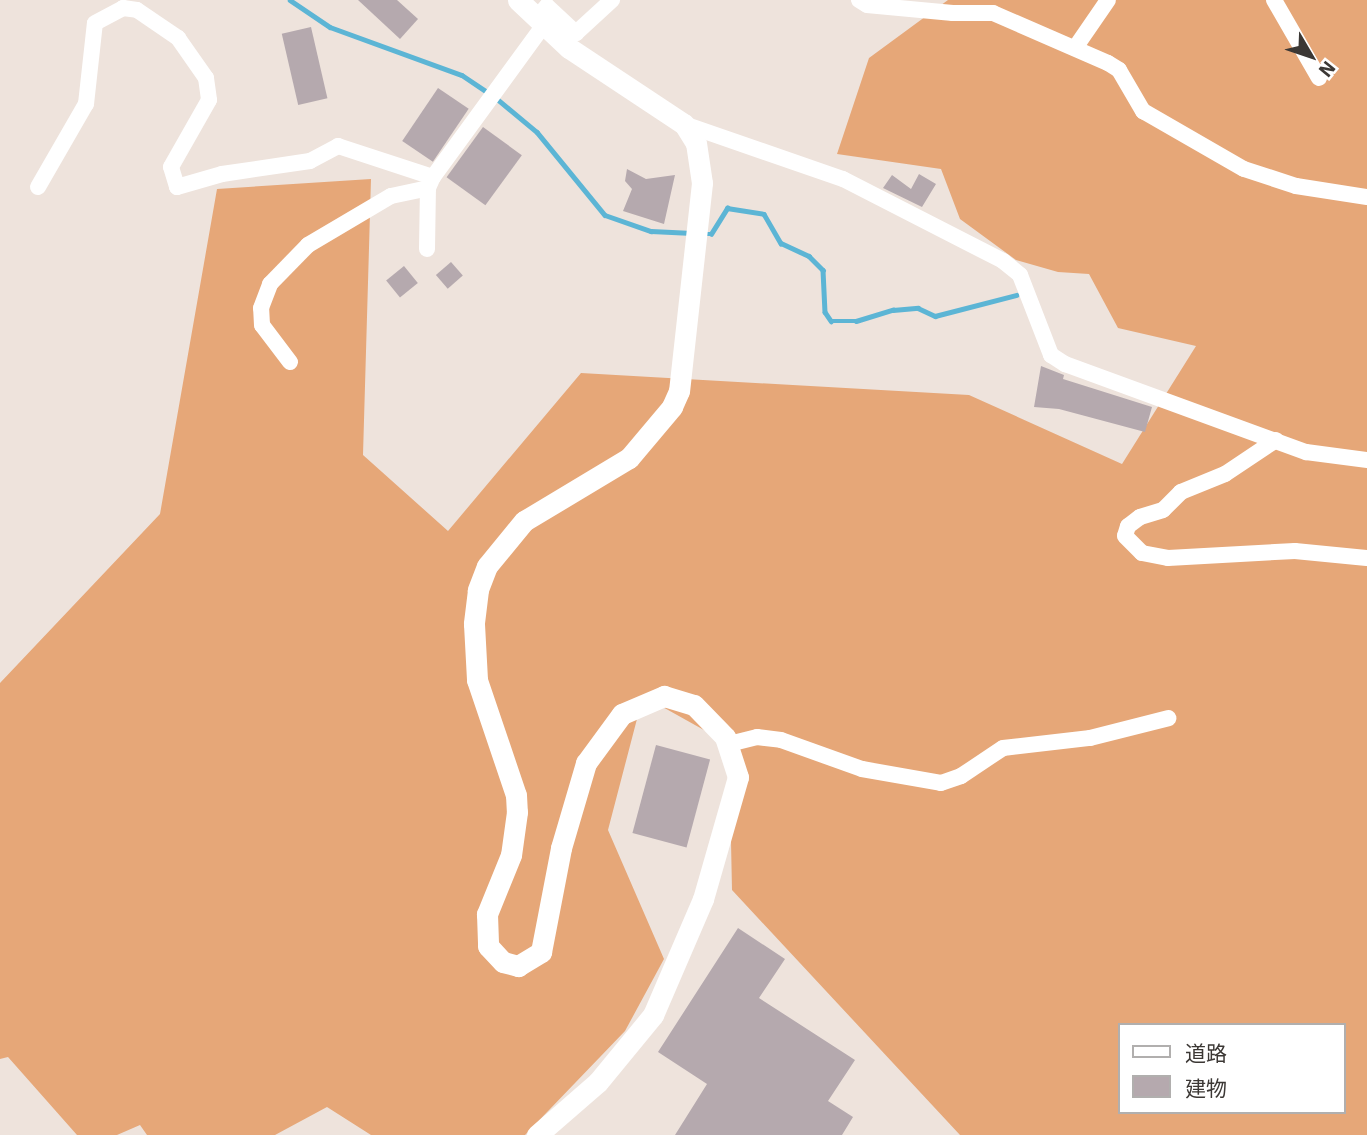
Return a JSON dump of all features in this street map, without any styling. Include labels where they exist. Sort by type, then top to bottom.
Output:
[{"type":"street","points":[[518,0],[539,22],[684,124],[843,179],[1003,261],[1020,275],[1051,355],[1065,364],[1306,452],[1367,460]]},
{"type":"street","points":[[427,249],[430,183],[539,22],[547,6],[576,33],[611,0]]},
{"type":"street","points":[[859,0],[867,5],[993,13],[1119,70],[1143,111],[1244,169],[1296,187],[1367,197]]},
{"type":"street","points":[[1075,48],[1108,0]]},
{"type":"street","points":[[1274,0],[1318,78]]},
{"type":"street","points":[[38,187],[86,104],[94,23],[123,8],[137,10],[178,38],[206,78],[209,100],[171,167],[177,187],[222,174],[310,161],[338,146],[430,183]]},
{"type":"street","points":[[537,1135],[618,1061],[665,992],[729,819],[738,776],[729,744],[705,713],[678,699],[664,696],[639,703],[622,714],[586,763],[561,849],[541,952],[518,966],[503,961],[488,946],[487,914],[511,855],[517,812],[516,795],[478,680],[474,624],[478,590],[486,566],[524,521],[629,458],[673,407],[679,391],[701,160],[684,124]]},
{"type":"street","points":[[290,362],[262,325],[261,308],[270,284],[308,245],[391,196],[430,183]]},
{"type":"street","points":[[1276,440],[1225,474],[1181,492],[1163,510],[1140,517],[1128,526],[1125,536],[1142,553],[1168,558],[1294,551],[1367,558]]},
{"type":"street","points":[[729,744],[757,737],[781,740],[862,769],[941,783],[961,776],[1003,748],[1090,738],[1169,718]]},
{"type":"shaded area","points":[[948,0],[1367,0],[1367,1135],[960,1135],[732,890],[729,744],[643,696],[608,830],[664,959],[625,1031],[525,1135],[371,1135],[327,1107],[275,1135],[147,1135],[140,1125],[117,1135],[77,1135],[8,1057],[0,1059],[0,683],[160,514],[217,189],[371,179],[363,455],[448,531],[581,373],[969,395],[1122,464],[1196,346],[1118,328],[1089,274],[1058,272],[1016,260],[960,219],[941,169],[837,154],[869,58]]},
{"type":"building","points":[[358,0],[397,0],[418,19],[400,39]]},
{"type":"building","points":[[311,27],[327,98],[298,105],[282,34]]},
{"type":"building","points":[[438,88],[469,109],[433,162],[402,141]]},
{"type":"building","points":[[483,127],[522,155],[485,205],[447,177]]},
{"type":"building","points":[[627,169],[646,179],[675,175],[664,224],[623,211],[632,189],[625,181]]},
{"type":"building","points":[[919,174],[936,184],[922,207],[883,188],[892,175],[911,189]]},
{"type":"building","points":[[451,262],[463,276],[448,289],[436,275]]},
{"type":"building","points":[[404,266],[418,283],[400,298],[386,280]]},
{"type":"building","points":[[1041,366],[1064,375],[1063,379],[1152,407],[1145,432],[1059,409],[1034,407]]},
{"type":"building","points":[[656,745],[710,759],[687,847],[632,833]]},
{"type":"building","points":[[738,928],[785,959],[759,998],[855,1060],[828,1101],[853,1117],[842,1135],[675,1135],[707,1084],[658,1052]]},
{"type":"waterway","points":[[290,0],[330,27],[462,75],[489,93]]},
{"type":"waterway","points":[[496,98],[537,132],[605,215],[651,231],[692,233]]},
{"type":"waterway","points":[[704,234],[711,234],[727,208],[764,214],[781,243],[809,256],[823,270],[825,312],[831,321],[856,321],[893,310],[918,308],[935,316],[1016,295]]}]
